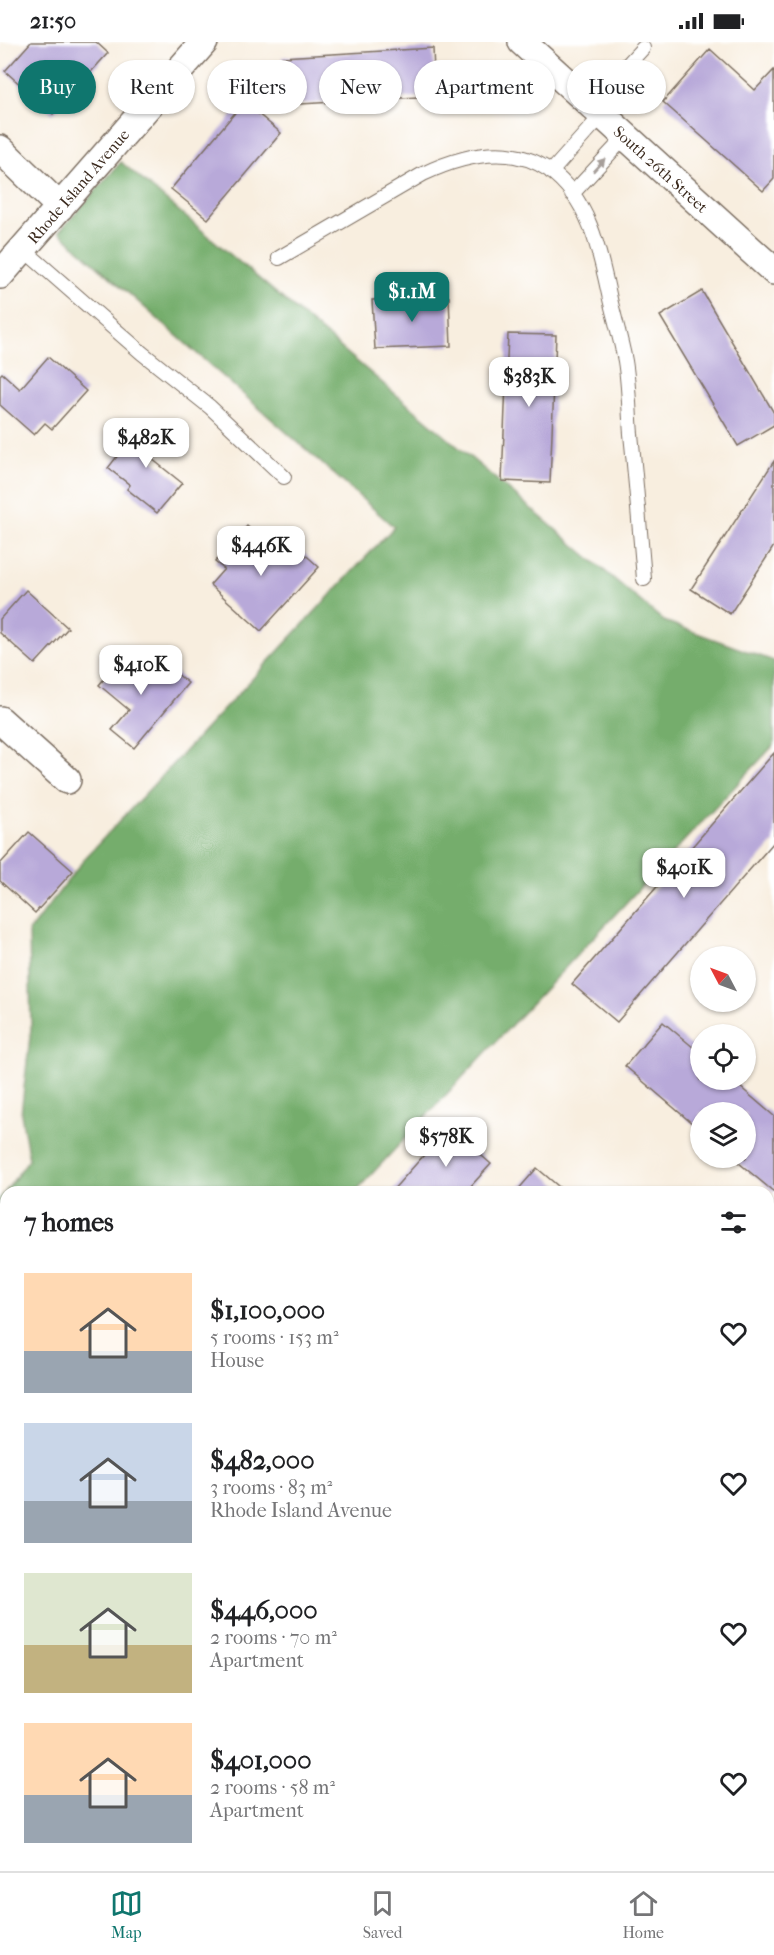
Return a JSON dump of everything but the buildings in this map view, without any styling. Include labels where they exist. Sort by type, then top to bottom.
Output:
[{"type":"street","name":"Rhode Island Avenue","points":[[0,275],[204,42]]},
{"type":"street","name":"South 26th Street","points":[[522,42],[567,83]]},
{"type":"street","name":"South 26th Street","points":[[601,114],[772,264]]},
{"type":"street","points":[[0,149],[60,207]]},
{"type":"street","points":[[0,720],[67,780]]},
{"type":"lane","points":[[632,60],[643,44]]},
{"type":"lane","points":[[551,172],[594,114]]},
{"type":"lane","points":[[572,194],[626,136]]},
{"type":"lane","points":[[279,258],[423,174],[466,157],[501,153],[516,155],[551,172],[572,194],[582,209],[600,251],[625,363],[644,579]]},
{"type":"lane","points":[[23,249],[142,353],[210,407],[284,477]]},
{"type":"green space","points":[[121,162],[664,621],[774,661],[774,745],[361,1186],[9,1186],[29,1159],[21,1114],[31,1028],[29,931],[86,857],[394,527],[59,232]]}]
